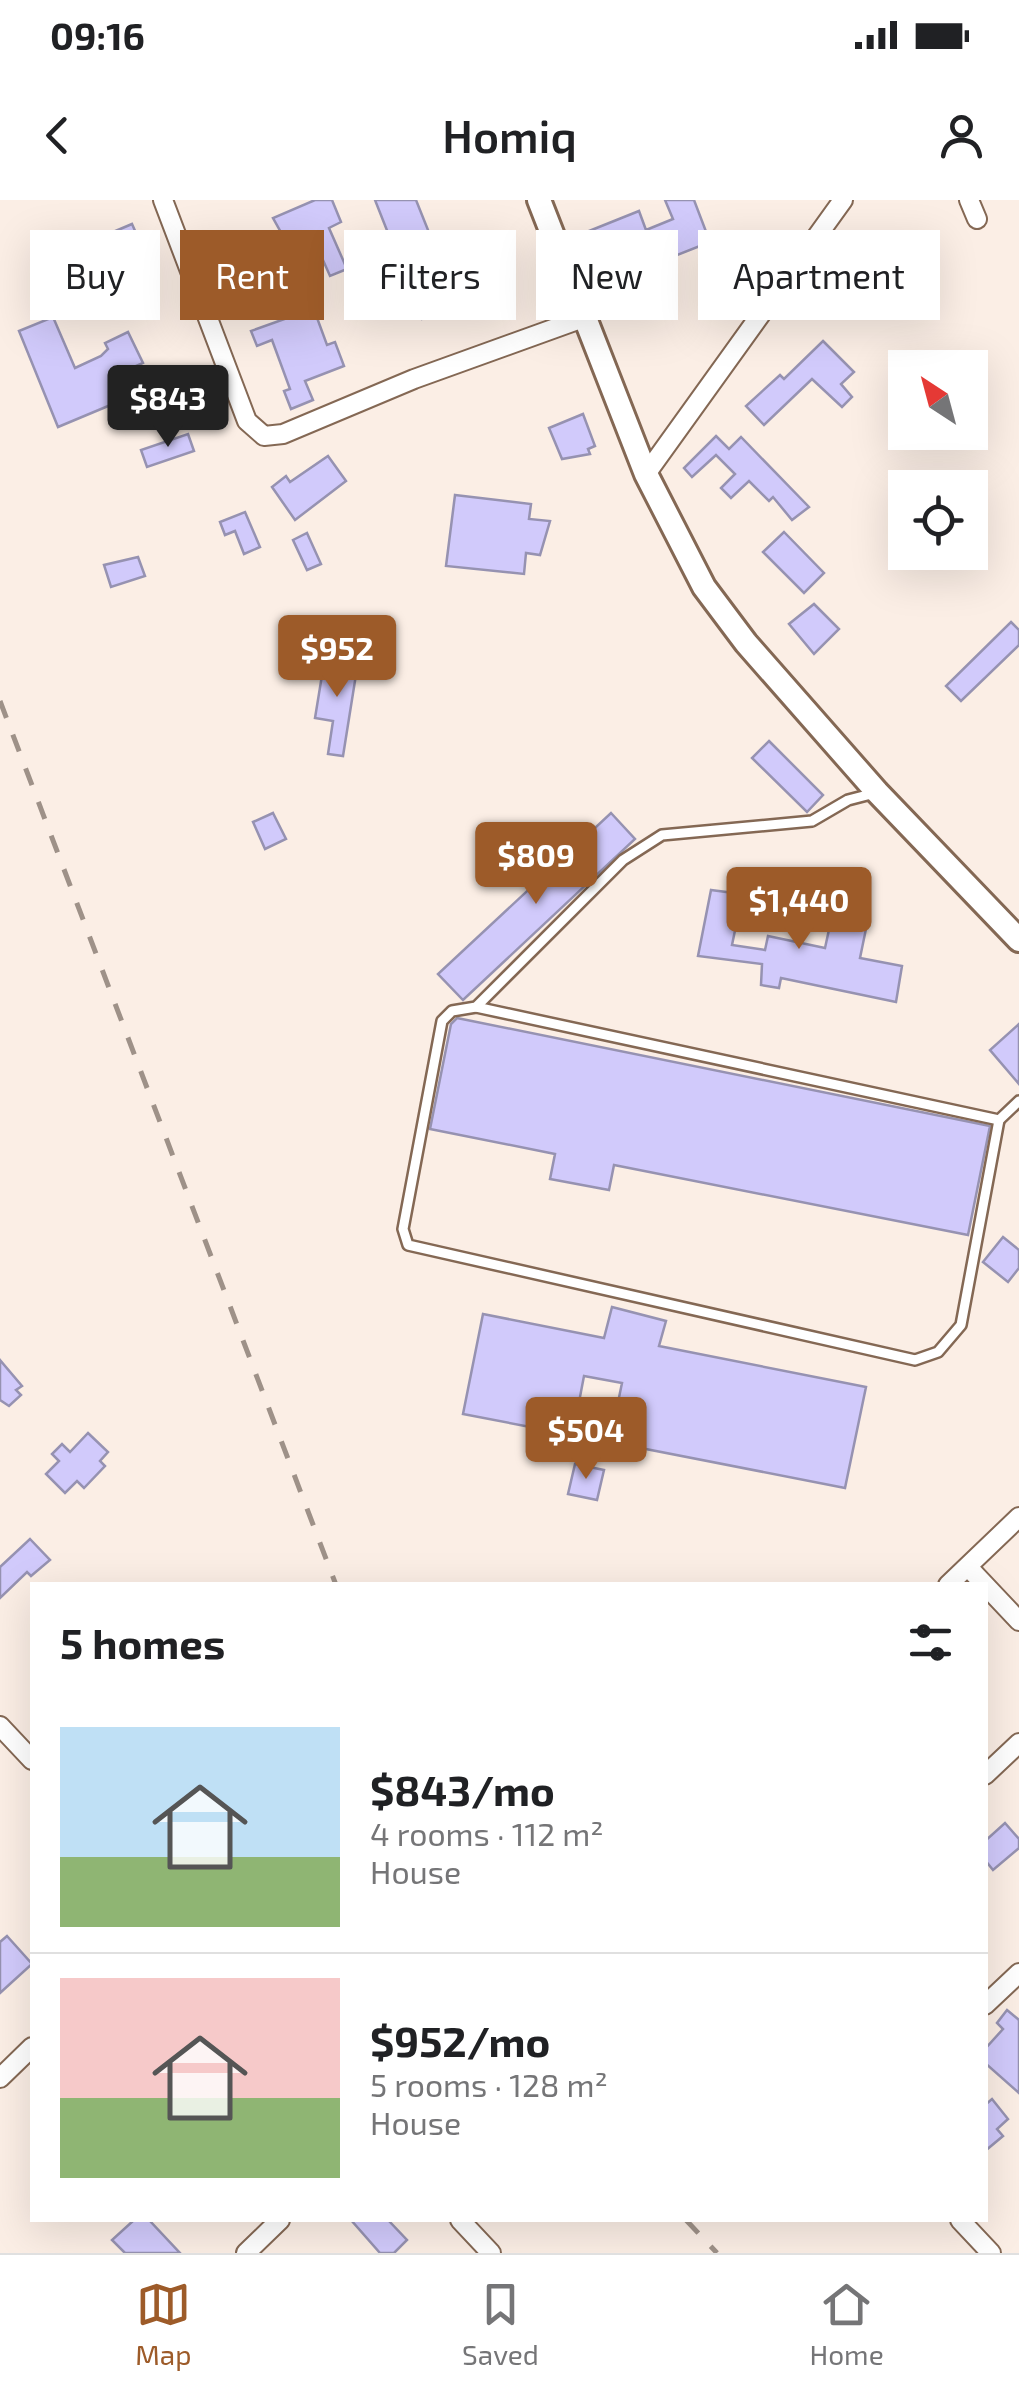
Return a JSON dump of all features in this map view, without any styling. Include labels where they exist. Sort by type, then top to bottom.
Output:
[{"type":"main road","points":[[540,200],[552,230]]},
{"type":"main road","points":[[587,320],[646,474],[704,587],[746,643],[878,792],[1019,940]]},
{"type":"street","points":[[164,200],[247,421],[264,436],[283,434],[414,380],[578,320]]},
{"type":"street","points":[[646,474],[842,200]]},
{"type":"street","points":[[969,200],[977,218]]},
{"type":"street","points":[[951,1582],[1019,1517]]},
{"type":"street","points":[[968,1566],[983,1582]]},
{"type":"street","points":[[988,1588],[1019,1621]]},
{"type":"street","points":[[0,1726],[30,1758]]},
{"type":"street","points":[[988,1772],[1019,1744]]},
{"type":"street","points":[[988,2002],[1019,1973]]},
{"type":"street","points":[[0,2078],[30,2049]]},
{"type":"street","points":[[246,2253],[278,2222]]},
{"type":"street","points":[[462,2222],[491,2253]]},
{"type":"street","points":[[962,2222],[991,2253]]},
{"type":"lane","points":[[476,1007],[623,860],[662,835],[812,820],[848,800],[878,792]]},
{"type":"lane","points":[[999,1120],[476,1007],[452,1011],[442,1022],[403,1229],[408,1244],[915,1360],[938,1352],[962,1325],[999,1120],[1019,1102]]},
{"type":"building","points":[[315,200],[332,200],[341,222],[329,228],[344,270],[330,276],[324,262],[324,230],[280,230],[273,218]]},
{"type":"building","points":[[375,200],[416,200],[428,230],[387,230]]},
{"type":"building","points":[[665,200],[694,200],[705,230],[698,230],[698,247],[678,255],[678,230],[646,230],[673,219]]},
{"type":"building","points":[[639,211],[646,230],[592,230]]},
{"type":"building","points":[[54,320],[75,368],[101,356],[108,349],[105,343],[128,332],[143,363],[134,367],[144,391],[58,427],[19,331]]},
{"type":"building","points":[[282,320],[318,320],[327,345],[335,342],[344,366],[305,381],[313,400],[291,409],[284,391],[290,389],[272,340],[257,346],[251,331]]},
{"type":"building","points":[[823,341],[854,372],[841,384],[852,397],[842,407],[812,379],[764,425],[746,406],[780,375],[784,379]]},
{"type":"building","points":[[583,414],[595,446],[588,449],[590,454],[562,459],[549,428]]},
{"type":"building","points":[[188,434],[194,451],[147,467],[141,450]]},
{"type":"building","points":[[716,436],[729,449],[741,437],[809,507],[792,520],[773,497],[769,501],[749,481],[731,498],[721,488],[735,474],[716,455],[692,477],[684,468]]},
{"type":"building","points":[[328,456],[346,481],[295,520],[272,487],[286,476],[290,482]]},
{"type":"building","points":[[455,495],[531,504],[529,519],[550,521],[540,555],[526,553],[524,574],[446,566]]},
{"type":"building","points":[[245,512],[260,547],[244,554],[235,531],[225,535],[220,522]]},
{"type":"building","points":[[784,532],[824,573],[804,593],[763,552]]},
{"type":"building","points":[[307,533],[321,564],[307,570],[293,540]]},
{"type":"building","points":[[138,557],[145,576],[111,587],[104,565]]},
{"type":"building","points":[[814,604],[839,629],[814,654],[789,624]]},
{"type":"building","points":[[1011,622],[1019,630],[1019,645],[961,701],[946,686]]},
{"type":"building","points":[[325,657],[358,662],[343,756],[328,754],[333,721],[315,718]]},
{"type":"building","points":[[769,741],[823,795],[807,812],[752,758]]},
{"type":"building","points":[[273,813],[286,839],[265,849],[253,822]]},
{"type":"building","points":[[611,813],[635,839],[463,1000],[438,974]]},
{"type":"building","points":[[711,890],[765,897],[761,920],[738,916],[732,945],[765,950],[768,936],[825,948],[832,916],[867,924],[860,958],[902,966],[896,1002],[781,978],[779,988],[761,985],[762,964],[698,956]]},
{"type":"building","points":[[457,1018],[990,1126],[968,1235],[614,1165],[609,1190],[550,1179],[555,1154],[430,1129],[451,1024]]},
{"type":"building","points":[[1019,1024],[1019,1084],[990,1050]]},
{"type":"building","points":[[1003,1237],[1019,1250],[1019,1268],[1008,1282],[983,1262]]},
{"type":"building","points":[[612,1307],[666,1321],[659,1346],[866,1387],[845,1488],[610,1442],[614,1425],[576,1414],[572,1435],[463,1414],[483,1314],[604,1338]],"holes":[[[584,1376],[622,1383],[616,1412],[579,1402]]]},
{"type":"building","points":[[0,1360],[22,1386],[16,1390],[21,1395],[9,1406],[0,1400]]},
{"type":"building","points":[[88,1433],[108,1452],[100,1461],[105,1466],[84,1488],[77,1481],[65,1493],[46,1474],[59,1461],[52,1454],[62,1444],[70,1452]]},
{"type":"building","points":[[575,1464],[604,1470],[597,1500],[568,1494]]},
{"type":"building","points":[[30,1539],[50,1560],[31,1576],[27,1572],[0,1598],[0,1567]]},
{"type":"building","points":[[1005,1823],[1019,1839],[1019,1848],[993,1870],[988,1864],[988,1838]]},
{"type":"building","points":[[7,1936],[30,1966],[0,1993],[0,1942]]},
{"type":"building","points":[[1007,2010],[1019,2020],[1019,2093],[988,2066],[988,2046],[1003,2029],[997,2023]]},
{"type":"building","points":[[992,2099],[1008,2119],[997,2129],[1003,2136],[988,2148],[988,2102]]},
{"type":"building","points":[[132,2222],[151,2222],[180,2253],[125,2253],[112,2240]]},
{"type":"building","points":[[353,2222],[390,2222],[407,2240],[394,2253],[380,2253]]},
{"type":"railway","points":[[0,701],[335,1582]]},
{"type":"railway","points":[[688,2222],[717,2253]]}]
